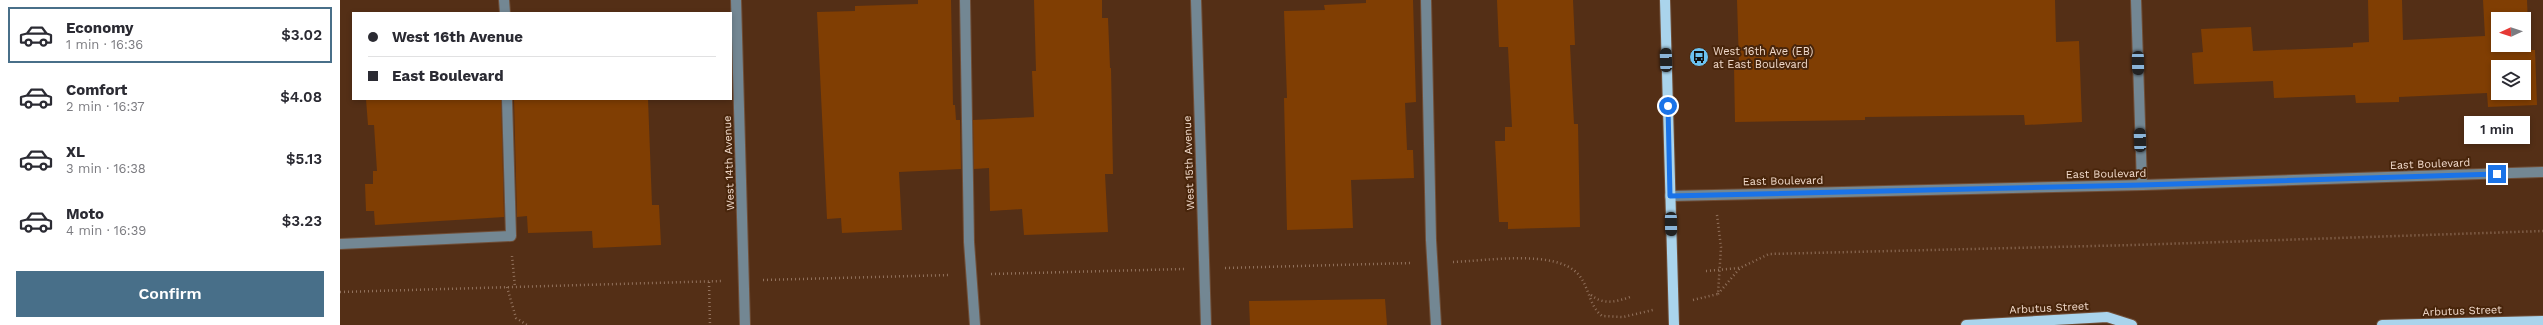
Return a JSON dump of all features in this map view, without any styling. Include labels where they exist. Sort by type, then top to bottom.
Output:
[{"type":"main road","points":[[1665,0],[1674,325]]},
{"type":"main road","name":"Arbutus Street","points":[[1966,325],[2107,317],[2132,325]]},
{"type":"main road","name":"Arbutus Street","points":[[2382,325],[2543,321]]},
{"type":"street","points":[[504,0],[505,12]]},
{"type":"street","name":"West 14th Avenue","points":[[736,0],[745,325]]},
{"type":"street","points":[[965,0],[969,242],[975,325]]},
{"type":"street","name":"West 15th Avenue","points":[[1196,0],[1206,325]]},
{"type":"street","points":[[1426,0],[1436,325]]},
{"type":"street","points":[[2136,0],[2142,185]]},
{"type":"street","points":[[340,244],[511,236],[507,100]]},
{"type":"street","name":"East Boulevard","points":[[1670,196],[2142,185],[2543,172]]},
{"type":"path","points":[[1699,57],[1711,56]]},
{"type":"path","points":[[1716,214],[1721,270],[1718,294],[1740,268]]},
{"type":"path","points":[[1706,272],[1740,268],[1769,254],[2134,245],[2543,231]]},
{"type":"path","points":[[511,236],[514,287]]},
{"type":"path","points":[[1241,268],[1540,259],[1567,265],[1584,280],[1596,310],[1602,316],[1623,317]]},
{"type":"path","points":[[340,292],[708,282],[710,325]]},
{"type":"path","points":[[507,287],[516,318],[527,325]]},
{"type":"path","points":[[1590,294],[1604,302],[1616,302],[1630,297]]},
{"type":"building","points":[[918,0],[951,0],[953,105],[955,105],[956,120],[960,120],[961,169],[899,172],[902,230],[842,233],[841,218],[827,219],[817,12],[855,11],[855,6],[918,4]]},
{"type":"building","points":[[1034,0],[1102,0],[1102,18],[1108,18],[1111,68],[1113,174],[1105,174],[1108,232],[1024,235],[1022,209],[990,211],[989,168],[974,169],[973,120],[1034,117],[1032,71],[1036,71]]},
{"type":"building","points":[[1366,0],[1413,0],[1416,102],[1405,103],[1407,150],[1413,150],[1414,178],[1351,180],[1353,228],[1287,230],[1284,98],[1287,98],[1284,11],[1325,10],[1324,5],[1366,3]]},
{"type":"building","points":[[1497,0],[1573,0],[1575,45],[1570,45],[1574,124],[1578,124],[1580,227],[1508,229],[1508,222],[1499,222],[1495,141],[1505,141],[1505,127],[1512,127],[1508,47],[1499,47]]},
{"type":"building","points":[[1737,0],[2055,0],[2056,42],[2079,41],[2082,122],[2025,125],[2024,115],[1865,117],[1865,120],[1735,122],[1734,65],[1739,64]]},
{"type":"building","points":[[2368,0],[2402,0],[2403,40],[2485,36],[2483,0],[2527,0],[2527,12],[2491,12],[2491,52],[2531,52],[2531,50],[2535,50],[2537,105],[2488,107],[2487,93],[2399,97],[2399,102],[2356,103],[2355,95],[2274,98],[2273,81],[2194,84],[2192,53],[2203,52],[2201,29],[2251,27],[2253,51],[2353,47],[2353,43],[2369,42]]},
{"type":"building","points":[[366,100],[501,100],[504,217],[375,225],[374,211],[366,211],[365,184],[373,184],[373,171],[377,171],[374,125],[368,125]]},
{"type":"building","points":[[514,100],[648,100],[652,205],[659,205],[661,245],[593,248],[592,231],[528,233],[527,216],[517,217]]},
{"type":"building","points":[[1385,299],[1387,325],[1250,325],[1249,301]]},
{"type":"place","name":"West 16th Ave (EB) at East Boulevard","points":[[1699,57]]},
{"type":"route","points":[[1668,106],[1670,196],[2142,185],[2497,174]]}]
